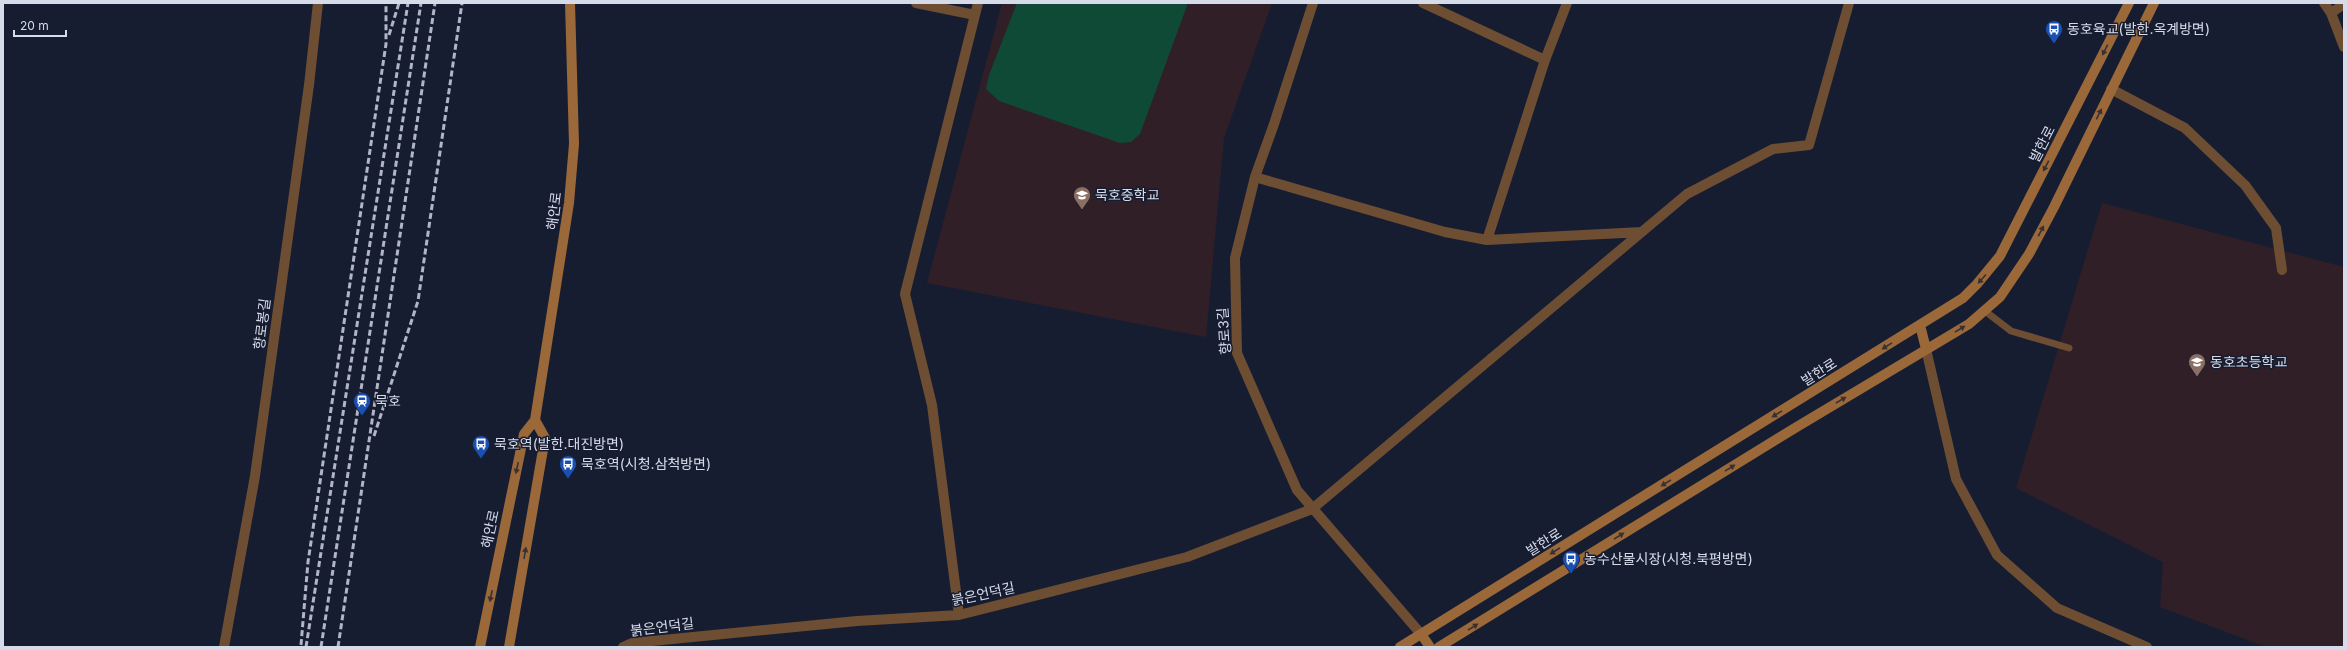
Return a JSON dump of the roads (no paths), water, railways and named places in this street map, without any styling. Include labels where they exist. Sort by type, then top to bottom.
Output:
[{"type":"street","name":"향로봉길","points":[[224,647],[258,461],[286,244],[309,85],[318,3]]},
{"type":"street","name":"해안로","points":[[480,647],[524,434],[535,420],[569,203],[574,144],[570,3]]},
{"type":"street","points":[[916,3],[975,15]]},
{"type":"street","points":[[959,615],[932,405],[905,294],[978,3]]},
{"type":"street","name":"향로3길","points":[[1313,3],[1274,124],[1255,177],[1235,258],[1237,352],[1297,490],[1421,634]]},
{"type":"street","points":[[1424,3],[1545,60]]},
{"type":"street","points":[[1487,240],[1545,60],[1567,3]]},
{"type":"street","name":"붉은언덕길","points":[[623,647],[632,643],[849,621],[959,615],[1187,556],[1312,509],[1687,194],[1773,149],[1809,145],[1849,3]]},
{"type":"street","name":"발한로","points":[[1400,647],[1963,298],[1977,284],[2000,256],[2129,3]]},
{"type":"street","points":[[1439,647],[1969,324],[1985,311],[2000,297],[2029,254],[2154,3]]},
{"type":"street","points":[[2324,3],[2331,13],[2344,47]]},
{"type":"street","points":[[2331,13],[2344,4]]},
{"type":"street","points":[[2111,89],[2185,128],[2246,185],[2276,228],[2282,270]]},
{"type":"street","points":[[1255,177],[1445,232],[1487,240],[1642,232]]},
{"type":"street","points":[[1920,325],[1956,479],[1997,555],[2057,608],[2147,647]]},
{"type":"street","points":[[509,647],[545,438],[535,420]]},
{"type":"street","points":[[1421,634],[1430,647]]},
{"type":"lane","points":[[1985,311],[2011,331],[2069,348]]},
{"type":"railway","points":[[301,645],[308,562],[386,44],[386,3]]},
{"type":"railway","points":[[389,35],[399,3]]},
{"type":"railway","points":[[306,647],[408,3]]},
{"type":"railway","points":[[321,647],[421,3]]},
{"type":"railway","points":[[338,647],[435,3]]},
{"type":"railway","points":[[374,436],[418,301],[462,3]]},
{"type":"place","name":"동호육교(발한.옥계방면)","points":[[2054,44]]},
{"type":"place","name":"묵호중학교","points":[[1082,210]]},
{"type":"place","name":"동호초등학교","points":[[2197,377]]},
{"type":"place","name":"묵호","points":[[362,416]]},
{"type":"place","name":"묵호역(발한.대진방면)","points":[[481,459]]},
{"type":"place","name":"묵호역(시청.삼척방면)","points":[[568,479]]},
{"type":"place","name":"농수산물시장(시청.북평방면)","points":[[1571,574]]}]
